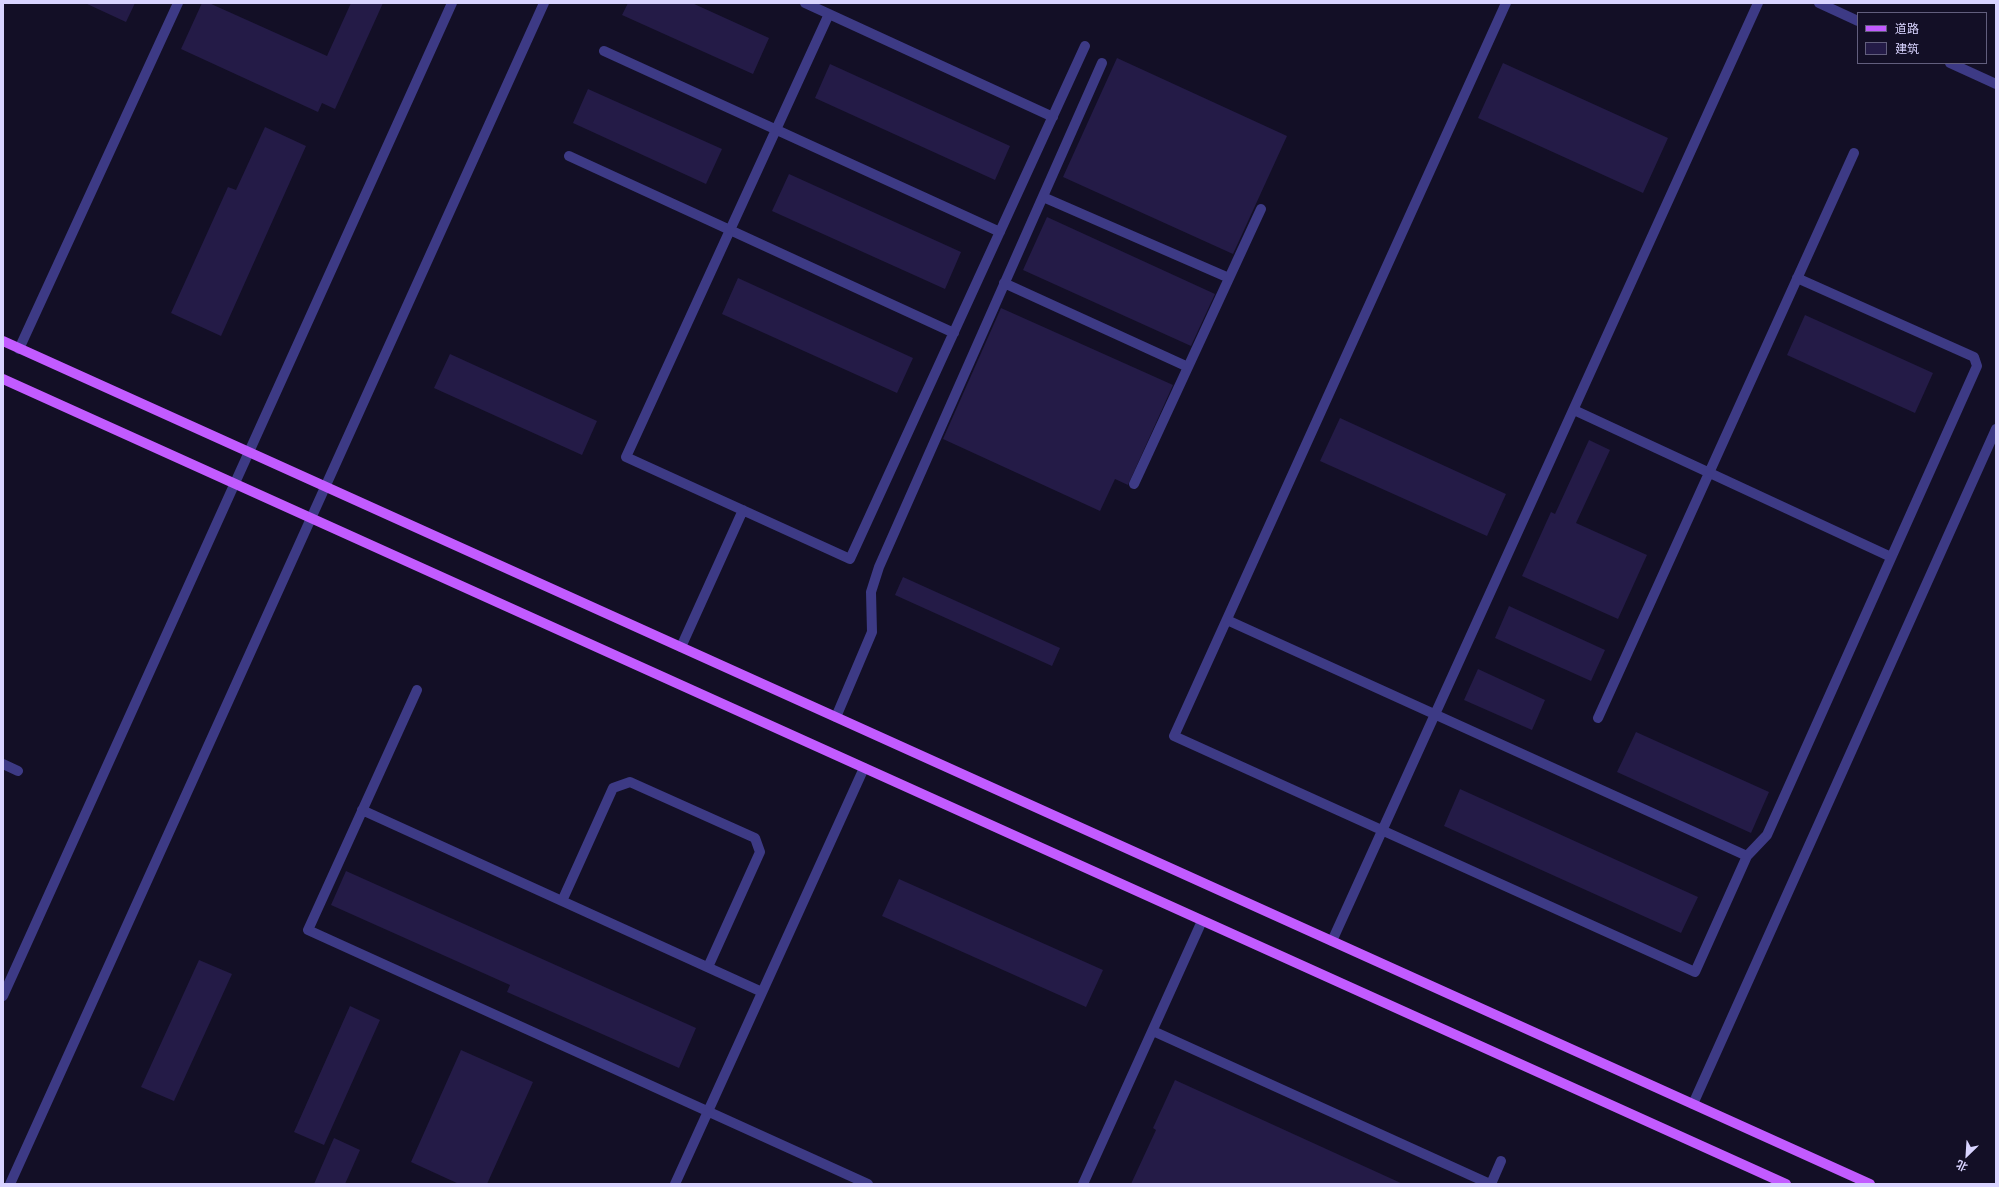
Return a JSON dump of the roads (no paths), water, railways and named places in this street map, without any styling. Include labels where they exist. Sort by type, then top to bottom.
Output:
[{"type":"main road","points":[[3,341],[1870,1184]]},
{"type":"main road","points":[[3,379],[1786,1184]]},
{"type":"street","points":[[19,349],[178,3]]},
{"type":"street","points":[[3,996],[452,3]]},
{"type":"street","points":[[10,1184],[544,3]]},
{"type":"street","points":[[805,3],[1053,117]]},
{"type":"street","points":[[1506,3],[1174,736],[1695,972],[1747,856],[1767,835],[1977,366],[1974,357],[1797,278]]},
{"type":"street","points":[[1332,941],[1758,3]]},
{"type":"street","points":[[1824,4],[1857,20]]},
{"type":"street","points":[[829,14],[626,457],[850,559],[1085,46]]},
{"type":"street","points":[[604,51],[1000,232]]},
{"type":"street","points":[[836,717],[872,632],[870,592],[879,567],[1102,63]]},
{"type":"street","points":[[1952,64],[1996,84]]},
{"type":"street","points":[[1598,718],[1854,153]]},
{"type":"street","points":[[569,156],[954,333]]},
{"type":"street","points":[[1043,197],[1229,278]]},
{"type":"street","points":[[1134,484],[1261,209]]},
{"type":"street","points":[[1004,283],[1188,368]]},
{"type":"street","points":[[1574,410],[1891,557]]},
{"type":"street","points":[[1693,1104],[1996,429]]},
{"type":"street","points":[[680,647],[743,510]]},
{"type":"street","points":[[1227,620],[1747,856]]},
{"type":"street","points":[[417,690],[308,930],[868,1184]]},
{"type":"street","points":[[3,764],[18,771]]},
{"type":"street","points":[[675,1184],[864,768]]},
{"type":"street","points":[[562,901],[613,788],[630,782],[755,838],[760,852],[708,967]]},
{"type":"street","points":[[362,810],[762,992]]},
{"type":"street","points":[[1083,1184],[1202,921]]},
{"type":"street","points":[[1152,1031],[1490,1184],[1501,1161]]}]
